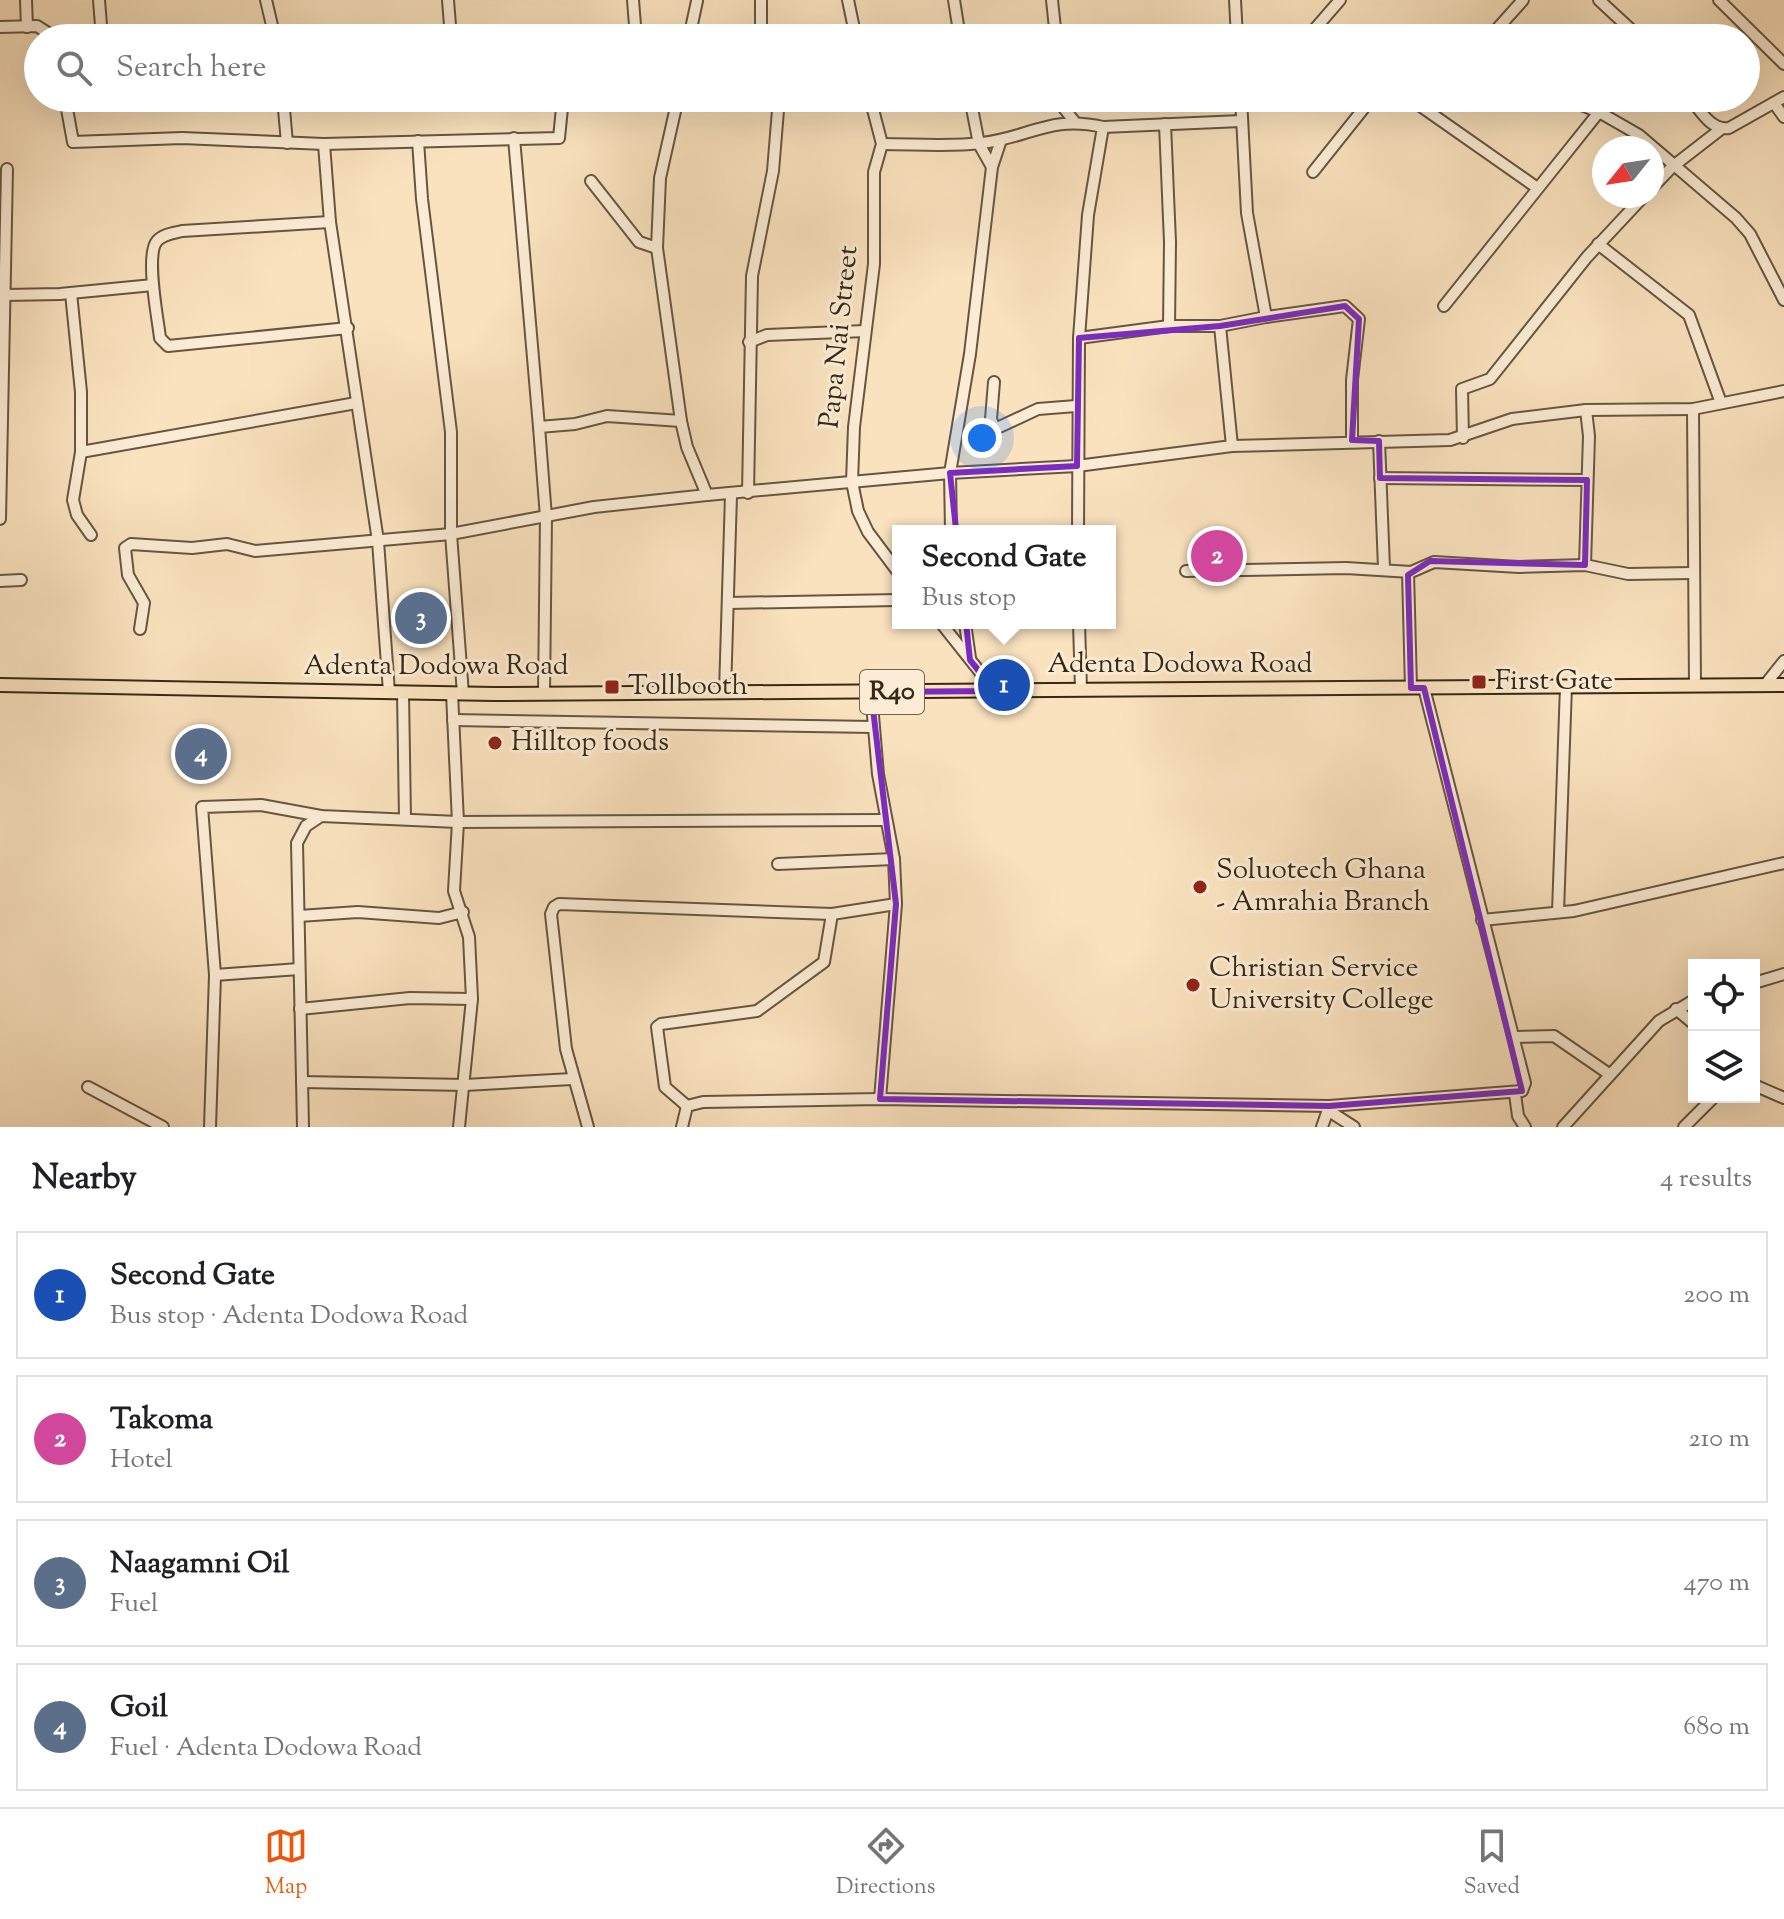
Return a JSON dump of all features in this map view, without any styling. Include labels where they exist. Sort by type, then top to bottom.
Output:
[{"type":"main road","name":"Adenta Dodowa Road","points":[[0,685],[457,693],[1784,685]]},
{"type":"street","points":[[26,0],[27,24]]},
{"type":"street","points":[[99,0],[101,24]]},
{"type":"street","points":[[266,0],[272,24]]},
{"type":"street","points":[[448,0],[450,24]]},
{"type":"street","points":[[633,0],[635,24]]},
{"type":"street","points":[[761,0],[761,24]]},
{"type":"street","points":[[848,0],[853,24]]},
{"type":"street","points":[[954,0],[958,24]]},
{"type":"street","points":[[1052,0],[1055,24]]},
{"type":"street","points":[[1235,0],[1236,24]]},
{"type":"street","points":[[1317,24],[1330,5],[1340,0]]},
{"type":"street","points":[[1502,24],[1523,0]]},
{"type":"street","points":[[1599,0],[1625,24]]},
{"type":"street","points":[[1719,0],[1743,24]]},
{"type":"street","points":[[692,24],[697,1]]},
{"type":"street","points":[[0,27],[24,27]]},
{"type":"street","points":[[1760,40],[1784,64]]},
{"type":"street","points":[[1760,111],[1779,100],[1784,117]]},
{"type":"street","points":[[68,112],[73,142],[182,138],[324,144],[560,137],[562,112]]},
{"type":"street","points":[[284,112],[287,143]]},
{"type":"street","points":[[675,112],[660,178],[657,248],[681,421],[687,447],[707,495]]},
{"type":"street","points":[[748,493],[752,276],[773,171],[778,112]]},
{"type":"street","name":"Papa Nai Street","points":[[874,112],[882,144],[874,172],[876,244],[852,482],[858,511],[868,532],[892,564]]},
{"type":"street","points":[[973,112],[979,144],[992,167]]},
{"type":"street","points":[[1044,125],[1054,112]]},
{"type":"street","points":[[1068,112],[1074,121]]},
{"type":"street","points":[[1241,112],[1247,213],[1266,317]]},
{"type":"street","points":[[1241,116],[1244,112]]},
{"type":"street","points":[[1313,172],[1361,112]]},
{"type":"street","points":[[1428,112],[1536,187]]},
{"type":"street","points":[[1444,306],[1536,187],[1599,112],[1639,135],[1672,167],[1744,226],[1784,300]]},
{"type":"street","points":[[1701,112],[1710,123],[1721,129]]},
{"type":"street","points":[[1664,175],[1721,129],[1729,128],[1758,112]]},
{"type":"street","points":[[882,144],[979,144],[1044,125],[1074,121],[1103,127],[1241,116]]},
{"type":"street","points":[[1165,124],[1170,242],[1169,326]]},
{"type":"street","points":[[1078,525],[1076,406],[1079,338],[1088,215],[1103,127]]},
{"type":"street","points":[[514,138],[546,517],[544,693]]},
{"type":"street","points":[[951,525],[950,473],[970,354],[992,167],[1001,140]]},
{"type":"street","points":[[418,141],[422,199],[451,432],[457,693],[453,720],[458,822],[454,891],[469,937],[472,999],[459,1127]]},
{"type":"street","points":[[324,144],[330,222],[378,541],[389,692]]},
{"type":"street","points":[[0,519],[7,169]]},
{"type":"street","points":[[591,181],[639,242],[657,248]]},
{"type":"street","points":[[1463,438],[1462,389],[1490,379],[1598,244],[1632,208]]},
{"type":"street","points":[[330,222],[168,234],[153,248],[153,285],[160,338],[168,346],[348,328]]},
{"type":"street","points":[[1598,244],[1689,315],[1721,403]]},
{"type":"street","points":[[4,295],[71,293],[153,285]]},
{"type":"street","points":[[71,293],[81,392],[81,452],[74,507],[91,535]]},
{"type":"street","points":[[1079,338],[1169,326],[1220,326],[1345,306],[1359,319],[1352,380],[1352,440]]},
{"type":"street","points":[[750,324],[767,335]]},
{"type":"street","points":[[1220,326],[1232,446]]},
{"type":"street","points":[[749,342],[767,335],[865,331]]},
{"type":"street","points":[[994,382],[991,419],[995,429],[1038,409],[1076,406]]},
{"type":"street","points":[[140,629],[144,603],[127,571],[125,548],[131,544],[192,548],[227,544],[255,551],[378,541],[451,534],[594,507],[707,495],[950,473],[1077,466],[1232,446],[1463,438],[1506,420],[1586,410],[1693,409],[1784,391]]},
{"type":"street","points":[[81,452],[356,403]]},
{"type":"street","points":[[1693,409],[1695,686]]},
{"type":"street","points":[[1585,565],[1586,410]]},
{"type":"street","points":[[539,427],[575,424],[607,416],[681,421]]},
{"type":"street","points":[[1379,441],[1384,568]]},
{"type":"street","points":[[1380,478],[1587,480]]},
{"type":"street","points":[[725,692],[731,495]]},
{"type":"street","points":[[1186,571],[1384,568],[1408,572],[1434,562],[1519,567],[1585,565],[1628,574],[1692,573]]},
{"type":"street","points":[[687,1106],[703,1102],[880,1099],[1329,1108],[1385,1099],[1515,1094],[1522,1091],[1525,1083],[1514,1037],[1418,688],[1408,572]]},
{"type":"street","points":[[0,581],[21,580]]},
{"type":"street","points":[[728,603],[892,600]]},
{"type":"street","points":[[946,629],[995,691]]},
{"type":"street","points":[[966,629],[970,660]]},
{"type":"street","points":[[1079,629],[1081,689]]},
{"type":"street","points":[[1764,686],[1784,661]]},
{"type":"street","points":[[1558,912],[1566,686]]},
{"type":"street","points":[[403,692],[405,819]]},
{"type":"street","points":[[871,692],[873,727],[894,859],[896,904],[880,1099]]},
{"type":"street","points":[[453,720],[873,727]]},
{"type":"street","points":[[210,1127],[215,975],[202,807],[261,805],[321,816],[458,822],[886,820]]},
{"type":"street","points":[[303,1127],[297,843],[306,826],[321,816]]},
{"type":"street","points":[[778,864],[894,859]]},
{"type":"street","points":[[1482,920],[1558,912],[1668,891],[1784,863]]},
{"type":"street","points":[[588,1127],[572,1079],[551,914],[554,907],[559,904],[832,914],[896,904]]},
{"type":"street","points":[[299,916],[358,912],[428,919],[463,912]]},
{"type":"street","points":[[687,1106],[665,1087],[657,1027],[746,1014],[768,1005],[824,962],[832,914]]},
{"type":"street","points":[[215,975],[299,969]]},
{"type":"street","points":[[1760,981],[1784,974]]},
{"type":"street","points":[[300,1009],[410,998],[472,999]]},
{"type":"street","points":[[1563,1127],[1609,1074],[1676,1009],[1688,1003]]},
{"type":"street","points":[[1676,1009],[1688,1019]]},
{"type":"street","points":[[1514,1037],[1554,1036],[1609,1074]]},
{"type":"street","points":[[302,1082],[465,1085],[572,1079]]},
{"type":"street","points":[[88,1087],[161,1126]]},
{"type":"street","points":[[1760,1088],[1784,1098]]},
{"type":"street","points":[[1515,1094],[1518,1116],[1525,1127]]},
{"type":"street","points":[[1684,1127],[1708,1103]]},
{"type":"street","points":[[682,1127],[687,1106]]},
{"type":"street","points":[[1322,1127],[1329,1108]]},
{"type":"street","points":[[1329,1108],[1354,1127]]},
{"type":"highlighted area","points":[[1345,306],[1359,319],[1352,440],[1379,441],[1380,478],[1587,480],[1585,565],[1430,561],[1408,575],[1411,688],[1424,688],[1522,1091],[1329,1106],[880,1099],[896,904],[871,692],[995,691],[970,660],[950,473],[1077,466],[1079,338],[1220,326]]},
{"type":"place","name":"Takoma","points":[[1217,556]]},
{"type":"place","name":"Naagamni Oil","points":[[421,618]]},
{"type":"place","name":"First Gate","points":[[1479,682]]},
{"type":"place","name":"Second Gate","points":[[1004,685]]},
{"type":"place","name":"Tollbooth","points":[[612,687]]},
{"type":"place","name":"Hilltop foods","points":[[495,743]]},
{"type":"place","name":"Goil","points":[[201,754]]},
{"type":"place","name":"Soluotech Ghana - Amrahia Branch","points":[[1200,887]]},
{"type":"place","name":"Christian Service University College","points":[[1193,985]]}]
